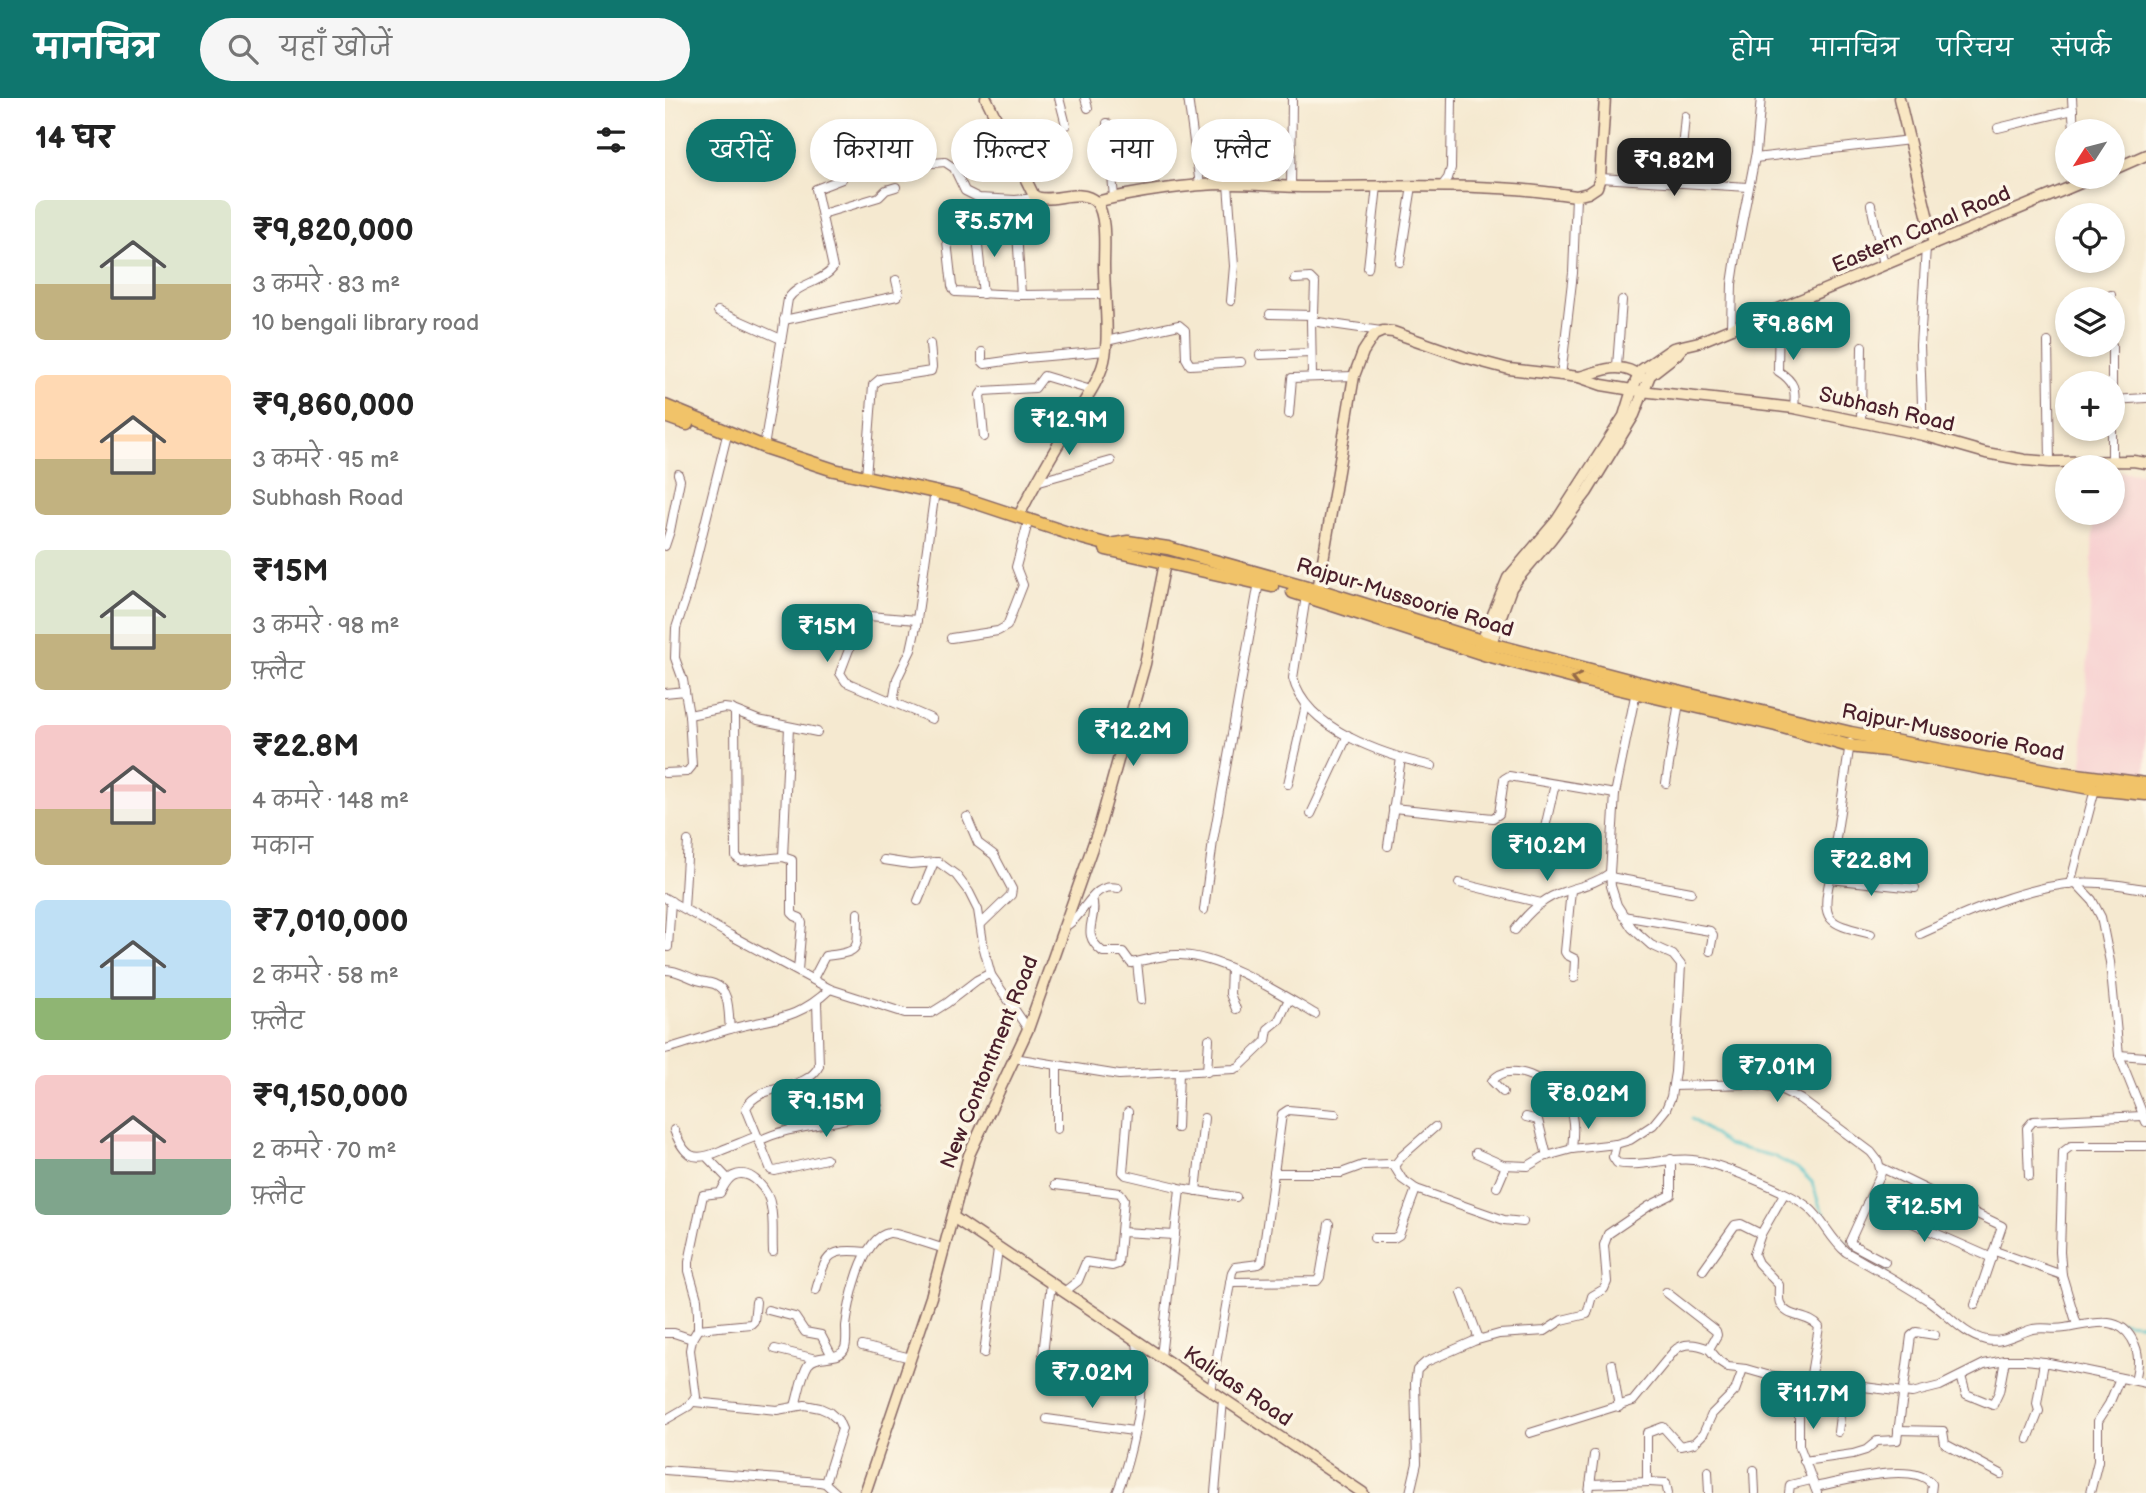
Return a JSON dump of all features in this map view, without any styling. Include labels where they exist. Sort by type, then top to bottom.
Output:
[{"type":"main road","name":"Rajpur-Mussoorie Road","points":[[665,406],[764,447],[834,470],[963,498],[1088,544],[1164,563],[1312,593]]},
{"type":"main road","name":"Rajpur-Mussoorie Road","points":[[665,416],[797,466],[852,483],[933,498],[1109,545],[1128,542],[1167,548],[1582,680],[1776,725],[1850,739],[2072,775],[2146,784]]},
{"type":"main road","points":[[1164,563],[1175,559],[1175,554],[1167,548]]},
{"type":"main road","name":"Rajpur-Mussoorie Road","points":[[1484,648],[1653,686],[1885,750],[2095,789],[2146,794]]},
{"type":"street","points":[[986,98],[1031,193],[1037,198]]},
{"type":"street","points":[[1059,98],[1064,119]]},
{"type":"street","points":[[1086,98],[1088,108]]},
{"type":"street","points":[[1188,98],[1201,185]]},
{"type":"street","points":[[1291,187],[1292,98]]},
{"type":"street","points":[[1442,186],[1451,168],[1452,98]]},
{"type":"street","points":[[1096,202],[1201,185],[1228,184],[1291,187],[1499,187],[1576,196],[1597,187],[1600,178],[1605,98]]},
{"type":"street","points":[[1731,328],[1732,284],[1755,158],[1761,98]]},
{"type":"street","points":[[1899,98],[1930,245],[1920,345],[1923,435]]},
{"type":"street","points":[[2072,98],[2073,119]]},
{"type":"street","points":[[1998,128],[2073,110]]},
{"type":"street","points":[[1679,183],[1685,116]]},
{"type":"street","points":[[1755,158],[1910,141]]},
{"type":"street","points":[[2125,165],[2146,156]]},
{"type":"street","points":[[937,163],[945,162],[954,168],[960,183],[970,195],[987,199],[1084,196],[1096,202],[1101,211],[1104,233],[1104,362],[1091,390],[1035,482],[1023,521],[1016,568],[1023,584],[1007,626],[998,631],[951,638]]},
{"type":"street","points":[[1600,178],[1748,187]]},
{"type":"street","points":[[764,447],[789,295],[830,273],[833,268],[816,191],[817,187],[833,182]]},
{"type":"street","points":[[1113,182],[1114,197]]},
{"type":"street","points":[[1228,184],[1234,266],[1231,301]]},
{"type":"street","points":[[1368,268],[1377,186]]},
{"type":"street","points":[[1400,262],[1412,186]]},
{"type":"street","points":[[822,214],[880,197],[885,190],[896,187]]},
{"type":"street","name":"Eastern Canal Road","points":[[1640,385],[1673,348],[1683,347],[1884,265],[2058,189]]},
{"type":"street","points":[[1561,376],[1574,261],[1576,196]]},
{"type":"street","points":[[1015,200],[1021,295]]},
{"type":"street","points":[[1871,205],[1884,265]]},
{"type":"street","points":[[975,227],[983,294]]},
{"type":"street","points":[[946,232],[953,289],[958,293],[1104,294]]},
{"type":"street","points":[[1295,279],[1310,278],[1314,281],[1311,376]]},
{"type":"street","points":[[784,320],[897,296],[899,293],[896,280]]},
{"type":"street","points":[[1617,366],[1622,300]]},
{"type":"street","points":[[1779,308],[1778,371],[1788,377],[1796,390],[1794,408]]},
{"type":"street","points":[[718,311],[781,339]]},
{"type":"street","points":[[1271,314],[1387,331]]},
{"type":"street","points":[[982,352],[982,361],[985,364],[1106,346],[1179,325],[1185,330],[1186,358],[1190,365],[1241,362]]},
{"type":"street","points":[[1387,331],[1378,332],[1371,337],[1354,376],[1293,678],[1306,705],[1347,735],[1372,748],[1432,766]]},
{"type":"street","name":"Subhash Road","points":[[1387,331],[1488,365],[1579,377],[1602,385],[1640,385],[1794,408],[1923,435],[1986,453],[2055,462]]},
{"type":"street","points":[[2048,342],[2050,462]]},
{"type":"street","points":[[866,477],[873,384],[880,379],[931,372],[930,344]]},
{"type":"street","points":[[1861,421],[1862,346]]},
{"type":"street","points":[[1259,355],[1311,353]]},
{"type":"street","name":"Subhash Road","points":[[1579,377],[1617,366],[1640,385]]},
{"type":"street","points":[[984,437],[980,395],[983,391],[1035,388],[1044,376],[1091,390]]},
{"type":"street","points":[[1289,414],[1291,380],[1296,377],[1354,376]]},
{"type":"street","points":[[1484,648],[1508,578],[1557,520],[1624,416],[1640,385]]},
{"type":"street","points":[[2125,399],[2146,398]]},
{"type":"street","points":[[665,773],[687,772],[691,769],[689,715],[685,691],[675,662],[677,621],[688,592],[726,439]]},
{"type":"street","points":[[1035,482],[1111,461]]},
{"type":"street","name":"Subhash Road","points":[[2125,462],[2146,463]]},
{"type":"street","points":[[665,546],[680,480],[678,474]]},
{"type":"street","points":[[893,702],[897,679],[911,650],[917,620],[933,498]]},
{"type":"street","name":"New Contontment Road","points":[[865,1493],[932,1297],[969,1155],[1028,1028],[1088,861],[1145,664],[1164,563]]},
{"type":"street","points":[[1161,578],[1184,565]]},
{"type":"street","points":[[1204,910],[1213,841],[1259,582]]},
{"type":"street","points":[[917,620],[869,616],[861,618],[840,671],[846,682],[932,719]]},
{"type":"street","points":[[665,693],[685,691]]},
{"type":"street","points":[[1476,1153],[1506,1166],[1528,1166],[1546,1156],[1572,1149],[1616,1144],[1640,1135],[1661,1117],[1671,1097],[1681,965],[1673,955],[1641,938],[1632,928],[1613,895],[1610,875],[1615,794],[1636,691]]},
{"type":"street","points":[[1666,783],[1679,702]]},
{"type":"street","points":[[1289,784],[1306,705]]},
{"type":"street","points":[[689,715],[732,709],[758,720],[817,732]]},
{"type":"street","points":[[732,709],[736,719],[736,857],[741,861],[783,857],[790,858],[793,862],[792,913],[802,921],[798,970]]},
{"type":"street","points":[[783,857],[789,727]]},
{"type":"street","points":[[1311,814],[1347,735]]},
{"type":"street","points":[[1850,739],[1826,909],[1832,921],[1839,926],[1871,934]]},
{"type":"street","points":[[1388,846],[1401,758]]},
{"type":"street","points":[[1393,808],[1493,818],[1499,814],[1506,777],[1615,794]]},
{"type":"street","points":[[1531,835],[1544,832],[1555,784]]},
{"type":"street","points":[[2073,883],[2095,789]]},
{"type":"street","points":[[967,817],[978,843],[994,855],[1012,889],[1011,895],[981,924]]},
{"type":"street","points":[[684,908],[688,841]]},
{"type":"street","points":[[884,860],[910,864],[934,862],[945,866],[960,880],[975,903],[991,975],[1028,1028]]},
{"type":"street","points":[[918,901],[934,862]]},
{"type":"street","points":[[1515,930],[1525,917],[1553,895],[1593,884],[1610,875],[1691,892]]},
{"type":"street","points":[[1830,879],[1915,888]]},
{"type":"street","points":[[1459,883],[1541,903]]},
{"type":"street","points":[[2029,1176],[2027,1128],[2033,1121],[2145,1119],[2119,1055],[2106,935],[2097,908],[2073,883]]},
{"type":"street","points":[[1920,934],[1994,903],[2035,890],[2073,883],[2146,889]]},
{"type":"street","points":[[1062,928],[1076,919],[1103,887],[1118,888]]},
{"type":"street","points":[[1571,890],[1566,951],[1567,955],[1575,959],[1574,978]]},
{"type":"street","points":[[1092,898],[1092,940],[1103,952],[1130,959],[1184,955],[1204,960],[1231,970],[1315,1014]]},
{"type":"street","points":[[668,947],[668,900],[830,989],[905,1013],[923,1014],[938,1009],[977,980],[991,975]]},
{"type":"street","points":[[813,979],[825,956],[854,950],[858,913]]},
{"type":"street","points":[[1623,915],[1708,930],[1713,935],[1710,951]]},
{"type":"street","points":[[1130,959],[1141,1000]]},
{"type":"street","points":[[665,970],[680,972],[720,987],[727,999],[730,1030]]},
{"type":"street","points":[[1231,970],[1230,994],[1236,1009]]},
{"type":"street","points":[[665,1049],[790,1016],[817,1002],[830,989]]},
{"type":"street","points":[[1014,1058],[1119,1075],[1221,1071],[1239,1067],[1266,1041],[1268,1030],[1279,1020],[1289,999]]},
{"type":"street","points":[[817,1002],[819,1066],[813,1076],[776,1088],[749,1102],[746,1111],[773,1171],[826,1159]]},
{"type":"street","points":[[1207,1072],[1209,1039]]},
{"type":"street","points":[[2119,1055],[2146,1057]]},
{"type":"street","points":[[1057,1066],[1057,1129]]},
{"type":"street","points":[[1177,1128],[1179,1072]]},
{"type":"street","points":[[1503,1092],[1492,1081],[1501,1075],[1527,1073],[1541,1080],[1563,1099],[1572,1113],[1572,1149]]},
{"type":"street","points":[[1673,1086],[1751,1084],[1790,1093],[1871,1152],[1882,1168],[2001,1225],[1975,1305]]},
{"type":"street","points":[[674,1130],[678,1141],[698,1158],[775,1134],[853,1118],[879,1108]]},
{"type":"street","points":[[1211,1391],[1235,1267],[1259,1264],[1262,1261],[1284,1112],[1288,1110],[1335,1114]]},
{"type":"street","points":[[1128,1112],[1123,1172],[1126,1175],[1179,1188],[1235,1197]]},
{"type":"street","points":[[1526,1117],[1538,1120],[1546,1156]]},
{"type":"street","points":[[1196,1191],[1204,1118]]},
{"type":"street","points":[[1394,1166],[1435,1127]]},
{"type":"street","points":[[1616,1144],[1613,1157],[1618,1163],[1671,1159],[1716,1165],[1809,1207],[1837,1245],[1846,1252],[1930,1302],[1957,1324],[1986,1340],[2002,1340],[2031,1330],[2062,1329],[2076,1322],[2118,1324],[2124,1327],[2137,1349],[2139,1361],[2135,1380]]},
{"type":"street","points":[[2076,1322],[2062,1275],[2059,1240],[2063,1152],[2071,1146],[2146,1146]]},
{"type":"street","points":[[707,1157],[728,1179]]},
{"type":"street","points":[[1410,1493],[1417,1463],[1417,1370],[1426,1362],[1479,1339],[1499,1334],[1545,1331],[1559,1321],[1587,1314],[1592,1296],[1604,1289],[1607,1282],[1605,1238],[1624,1222],[1671,1195],[1671,1159]]},
{"type":"street","points":[[1274,1173],[1341,1173],[1363,1165],[1384,1163],[1394,1166],[1402,1179],[1416,1189],[1504,1220],[1524,1222]]},
{"type":"street","points":[[1497,1187],[1506,1166]]},
{"type":"street","points":[[1882,1168],[1850,1241],[1885,1262]]},
{"type":"street","points":[[694,1402],[691,1350],[692,1339],[698,1329],[698,1307],[689,1271],[690,1251],[703,1195],[721,1192],[728,1179],[737,1174],[757,1181],[771,1206],[773,1252]]},
{"type":"street","points":[[1055,1185],[1120,1193],[1124,1199],[1118,1264],[1112,1266],[1085,1263],[1078,1281],[1064,1292]]},
{"type":"street","points":[[1161,1357],[1179,1188]]},
{"type":"street","points":[[1374,1238],[1398,1237],[1416,1189]]},
{"type":"street","points":[[1784,1194],[1761,1234],[1754,1254],[1758,1263],[1779,1285],[1781,1307],[1791,1314],[1812,1320],[1819,1327],[1810,1380]]},
{"type":"street","points":[[1867,1203],[1993,1255],[2062,1275]]},
{"type":"street","name":"Kalidas Road","points":[[953,1217],[1363,1493]]},
{"type":"street","points":[[1230,1282],[1317,1281],[1329,1224]]},
{"type":"street","points":[[1703,1270],[1735,1225],[1741,1224],[1761,1234]]},
{"type":"street","points":[[1122,1232],[1175,1235]]},
{"type":"street","points":[[775,1349],[816,1359],[840,1353],[845,1348],[849,1310],[866,1252],[880,1237],[893,1233],[945,1249]]},
{"type":"street","points":[[983,1353],[998,1249]]},
{"type":"street","points":[[816,1290],[828,1257],[843,1251],[866,1252]]},
{"type":"street","points":[[1043,1355],[1051,1283]]},
{"type":"street","points":[[1666,1292],[1716,1331],[1717,1335],[1709,1349]]},
{"type":"street","points":[[1462,1293],[1479,1339]]},
{"type":"street","points":[[698,1329],[751,1324],[754,1321],[756,1302]]},
{"type":"street","points":[[768,1310],[795,1317],[805,1332],[821,1335],[832,1356]]},
{"type":"street","points":[[1804,1461],[1853,1454],[1865,1450],[1877,1441],[1896,1441],[1912,1334],[1916,1332],[1935,1335]]},
{"type":"street","points":[[665,1334],[674,1333],[692,1339]]},
{"type":"street","points":[[1117,1493],[1126,1466],[1140,1397],[1137,1342]]},
{"type":"street","points":[[1530,1433],[1619,1407],[1638,1397],[1651,1377],[1678,1348],[1686,1345],[1709,1349],[1723,1365],[1731,1368],[1903,1393],[1926,1391],[1984,1364],[2005,1360],[2044,1362],[2146,1383]]},
{"type":"street","points":[[862,1346],[911,1358]]},
{"type":"street","points":[[795,1406],[807,1367],[816,1359]]},
{"type":"street","points":[[1961,1376],[1966,1394],[1993,1405],[1999,1392],[2005,1360]]},
{"type":"street","points":[[2028,1439],[2039,1410],[2037,1404],[2044,1362]]},
{"type":"street","points":[[1612,1364],[1619,1407]]},
{"type":"street","points":[[1650,1482],[1647,1479],[1647,1433],[1663,1427],[1680,1446],[1693,1443],[1703,1434],[1712,1414],[1735,1391],[1743,1368]]},
{"type":"street","points":[[2090,1493],[2098,1461],[2098,1421],[2120,1378]]},
{"type":"street","points":[[1799,1379],[1798,1439],[1815,1487]]},
{"type":"street","points":[[1838,1433],[1844,1384]]},
{"type":"street","points":[[1215,1493],[1223,1400]]},
{"type":"street","points":[[665,1420],[694,1402],[755,1406],[772,1410],[805,1405],[820,1408],[834,1416],[841,1424],[841,1434],[825,1483]]},
{"type":"street","points":[[1047,1419],[1133,1430]]},
{"type":"street","points":[[1898,1430],[1943,1431],[1946,1445],[2001,1474]]},
{"type":"street","points":[[1594,1455],[1589,1489],[1650,1482],[1666,1483],[1668,1493]]},
{"type":"street","points":[[1754,1470],[1755,1493]]},
{"type":"street","points":[[665,1471],[825,1483],[836,1493]]},
{"type":"street","points":[[1708,1471],[1709,1493]]},
{"type":"street","points":[[1789,1493],[1790,1485],[1815,1487],[1897,1472],[1930,1480],[1931,1493]]},
{"type":"shaded area","points":[[2125,472],[2146,473],[2146,774],[2083,767],[2093,525],[2125,525]]},
{"type":"waterway","points":[[1692,1119],[1728,1145],[1773,1156],[1798,1169],[1812,1182],[1820,1207],[1834,1233],[1847,1243]]},
{"type":"waterway","points":[[1861,1254],[1888,1271]]},
{"type":"waterway","points":[[2116,1321],[2146,1324]]},
{"type":"waterway","points":[[2046,1325],[2074,1323]]}]
